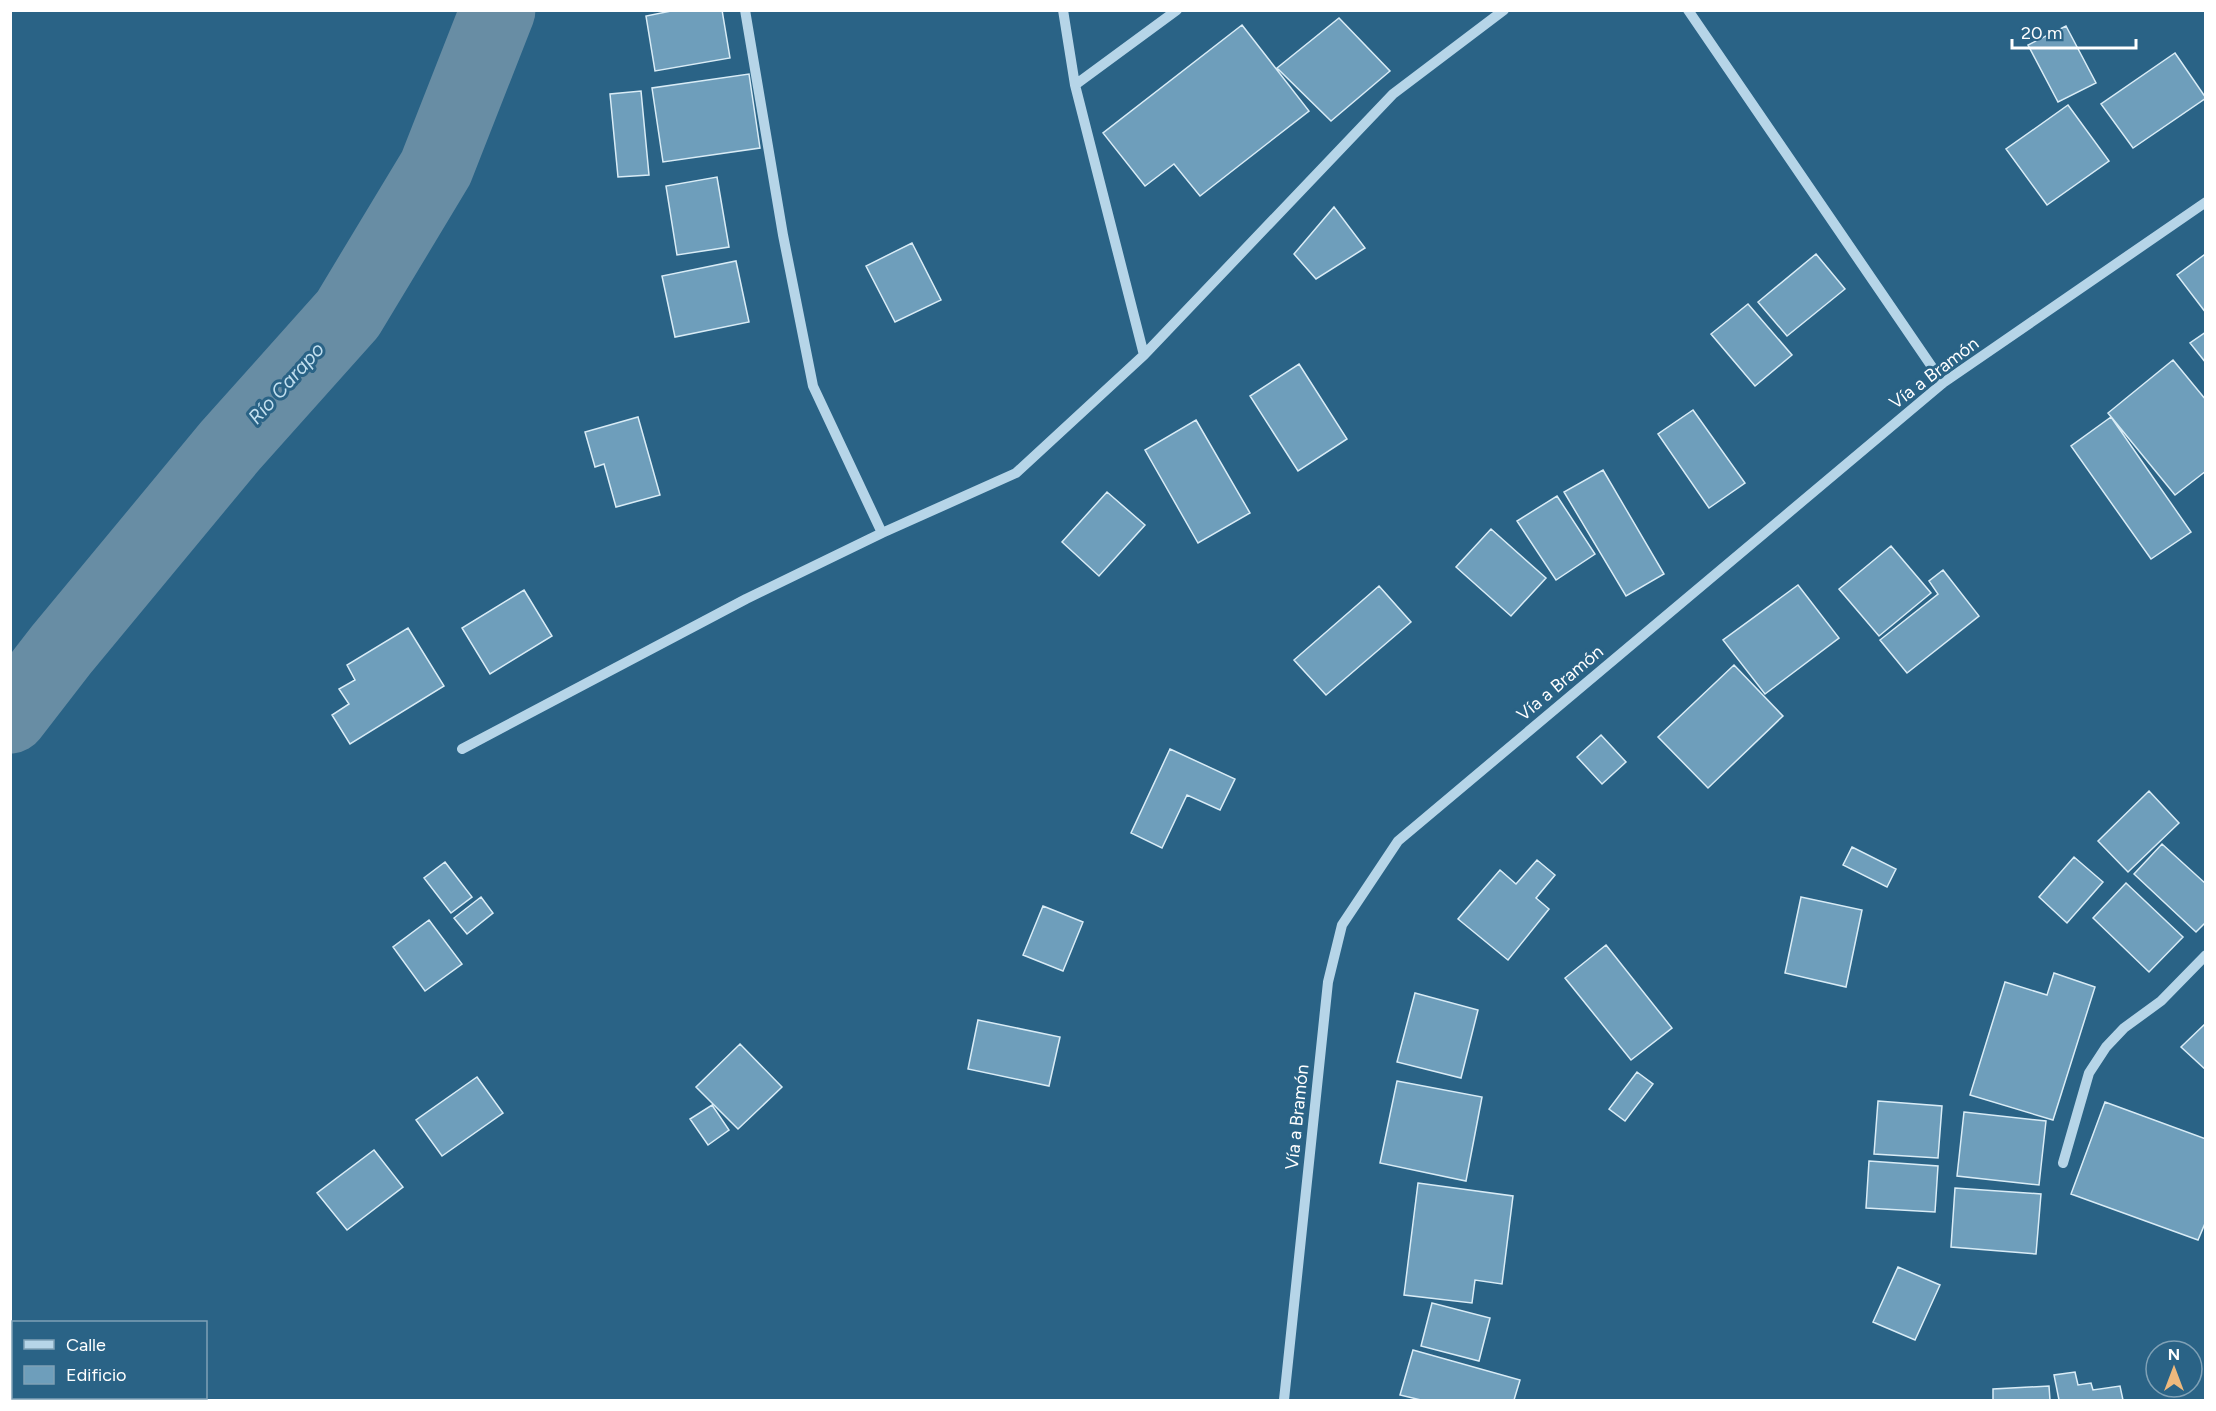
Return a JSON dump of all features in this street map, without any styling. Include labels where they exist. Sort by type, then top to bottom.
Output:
[{"type":"street","points":[[745,10],[783,235],[813,386],[882,533]]},
{"type":"street","points":[[1063,10],[1075,85],[1144,356]]},
{"type":"street","points":[[1075,85],[1177,10]]},
{"type":"street","points":[[462,749],[746,599],[882,533],[1016,473],[1144,356],[1393,94],[1504,10]]},
{"type":"street","points":[[1688,10],[1943,383]]},
{"type":"street","name":"Vía a Bramón","points":[[1284,1401],[1328,982],[1342,925],[1398,841],[1943,383],[2205,202]]},
{"type":"street","points":[[2063,1163],[2089,1073],[2106,1047],[2124,1028],[2161,1001],[2205,955]]},
{"type":"building","points":[[676,10],[722,10],[730,58],[655,71],[646,16]]},
{"type":"building","points":[[1339,18],[1390,71],[1331,121],[1277,68]]},
{"type":"building","points":[[1242,25],[1309,111],[1200,196],[1174,164],[1145,186],[1103,133]]},
{"type":"building","points":[[2066,26],[2096,83],[2058,102],[2028,45]]},
{"type":"building","points":[[2175,53],[2206,98],[2133,148],[2101,104]]},
{"type":"building","points":[[749,74],[760,148],[663,162],[652,88]]},
{"type":"building","points":[[641,91],[649,175],[618,177],[610,94]]},
{"type":"building","points":[[2068,105],[2109,161],[2047,205],[2006,149]]},
{"type":"building","points":[[717,177],[729,247],[677,255],[666,186]]},
{"type":"building","points":[[1334,207],[1365,248],[1316,279],[1294,254]]},
{"type":"building","points":[[912,243],[941,300],[895,322],[866,266]]},
{"type":"building","points":[[1816,254],[1845,289],[1787,336],[1758,302]]},
{"type":"building","points":[[2204,255],[2206,257],[2206,313],[2177,275]]},
{"type":"building","points":[[736,261],[749,322],[675,337],[662,276]]},
{"type":"building","points":[[1748,304],[1792,355],[1755,386],[1711,334]]},
{"type":"building","points":[[2206,332],[2206,363],[2190,343]]},
{"type":"building","points":[[2173,360],[2206,400],[2206,471],[2175,495],[2108,413]]},
{"type":"building","points":[[1299,364],[1347,439],[1298,471],[1250,396]]},
{"type":"building","points":[[1693,410],[1745,483],[1709,508],[1658,434]]},
{"type":"building","points":[[638,417],[660,495],[616,507],[604,464],[595,467],[585,432]]},
{"type":"building","points":[[2111,417],[2191,532],[2151,559],[2071,446]]},
{"type":"building","points":[[1196,420],[1250,513],[1198,543],[1145,450]]},
{"type":"building","points":[[1603,470],[1664,574],[1626,596],[1564,492]]},
{"type":"building","points":[[1107,492],[1145,525],[1099,576],[1062,542]]},
{"type":"building","points":[[1557,496],[1595,554],[1556,580],[1517,521]]},
{"type":"building","points":[[1491,529],[1546,578],[1511,616],[1456,567]]},
{"type":"building","points":[[1891,546],[1931,593],[1879,636],[1839,589]]},
{"type":"building","points":[[1943,570],[1979,616],[1907,673],[1880,640],[1938,594],[1929,581]]},
{"type":"building","points":[[1798,585],[1839,638],[1765,694],[1723,640]]},
{"type":"building","points":[[1379,586],[1411,622],[1326,695],[1294,660]]},
{"type":"building","points":[[524,590],[552,636],[490,674],[462,628]]},
{"type":"building","points":[[408,628],[444,686],[350,744],[332,715],[349,704],[339,689],[355,680],[347,665]]},
{"type":"building","points":[[1734,665],[1783,716],[1708,788],[1658,737]]},
{"type":"building","points":[[1601,735],[1626,762],[1602,784],[1577,757]]},
{"type":"building","points":[[1170,749],[1235,779],[1220,810],[1187,795],[1162,848],[1131,833]]},
{"type":"building","points":[[2149,791],[2179,823],[2128,872],[2098,841]]},
{"type":"building","points":[[2162,844],[2206,884],[2206,922],[2196,932],[2134,874]]},
{"type":"building","points":[[1852,847],[1896,869],[1887,887],[1843,865]]},
{"type":"building","points":[[2074,857],[2103,882],[2067,923],[2039,897]]},
{"type":"building","points":[[1537,860],[1555,875],[1536,898],[1549,909],[1508,960],[1458,919],[1500,870],[1516,884]]},
{"type":"building","points":[[445,862],[472,897],[451,913],[424,878]]},
{"type":"building","points":[[2126,883],[2183,937],[2149,972],[2093,918]]},
{"type":"building","points":[[481,897],[493,913],[467,934],[454,918]]},
{"type":"building","points":[[1801,897],[1862,910],[1846,987],[1785,973]]},
{"type":"building","points":[[1043,906],[1083,922],[1063,971],[1023,955]]},
{"type":"building","points":[[429,920],[462,964],[425,991],[393,947]]},
{"type":"building","points":[[1606,945],[1672,1028],[1631,1060],[1565,978]]},
{"type":"building","points":[[2054,973],[2095,987],[2053,1120],[1970,1095],[2005,982],[2047,995]]},
{"type":"building","points":[[1415,993],[1478,1010],[1461,1078],[1397,1062]]},
{"type":"building","points":[[978,1020],[1060,1037],[1049,1086],[968,1069]]},
{"type":"building","points":[[2206,1023],[2206,1070],[2181,1047]]},
{"type":"building","points":[[740,1044],[782,1087],[738,1129],[696,1087]]},
{"type":"building","points":[[1637,1072],[1653,1084],[1625,1121],[1609,1109]]},
{"type":"building","points":[[477,1077],[503,1113],[442,1156],[416,1120]]},
{"type":"building","points":[[1397,1081],[1482,1097],[1466,1181],[1380,1163]]},
{"type":"building","points":[[1878,1101],[1942,1106],[1938,1158],[1874,1154]]},
{"type":"building","points":[[2105,1102],[2206,1139],[2206,1221],[2198,1240],[2071,1194]]},
{"type":"building","points":[[712,1105],[729,1130],[708,1145],[690,1119]]},
{"type":"building","points":[[1964,1112],[2046,1121],[2039,1185],[1957,1176]]},
{"type":"building","points":[[374,1150],[403,1187],[347,1230],[317,1193]]},
{"type":"building","points":[[1869,1161],[1938,1166],[1935,1212],[1866,1208]]},
{"type":"building","points":[[1418,1183],[1513,1196],[1502,1284],[1475,1280],[1472,1303],[1404,1295]]},
{"type":"building","points":[[1955,1188],[2041,1194],[2036,1254],[1951,1247]]},
{"type":"building","points":[[1898,1267],[1940,1285],[1915,1340],[1873,1322]]},
{"type":"building","points":[[1432,1303],[1490,1318],[1479,1361],[1421,1346]]},
{"type":"building","points":[[1413,1350],[1520,1380],[1514,1400],[1421,1400],[1400,1395]]},
{"type":"building","points":[[2075,1372],[2078,1385],[2091,1383],[2093,1390],[2120,1386],[2123,1400],[2059,1400],[2054,1375]]},
{"type":"building","points":[[2049,1386],[2050,1400],[1993,1400],[1993,1389]]},
{"type":"waterway","name":"Río Carapo","points":[[10,716],[61,650],[230,446],[348,314],[436,168],[498,10]]}]
